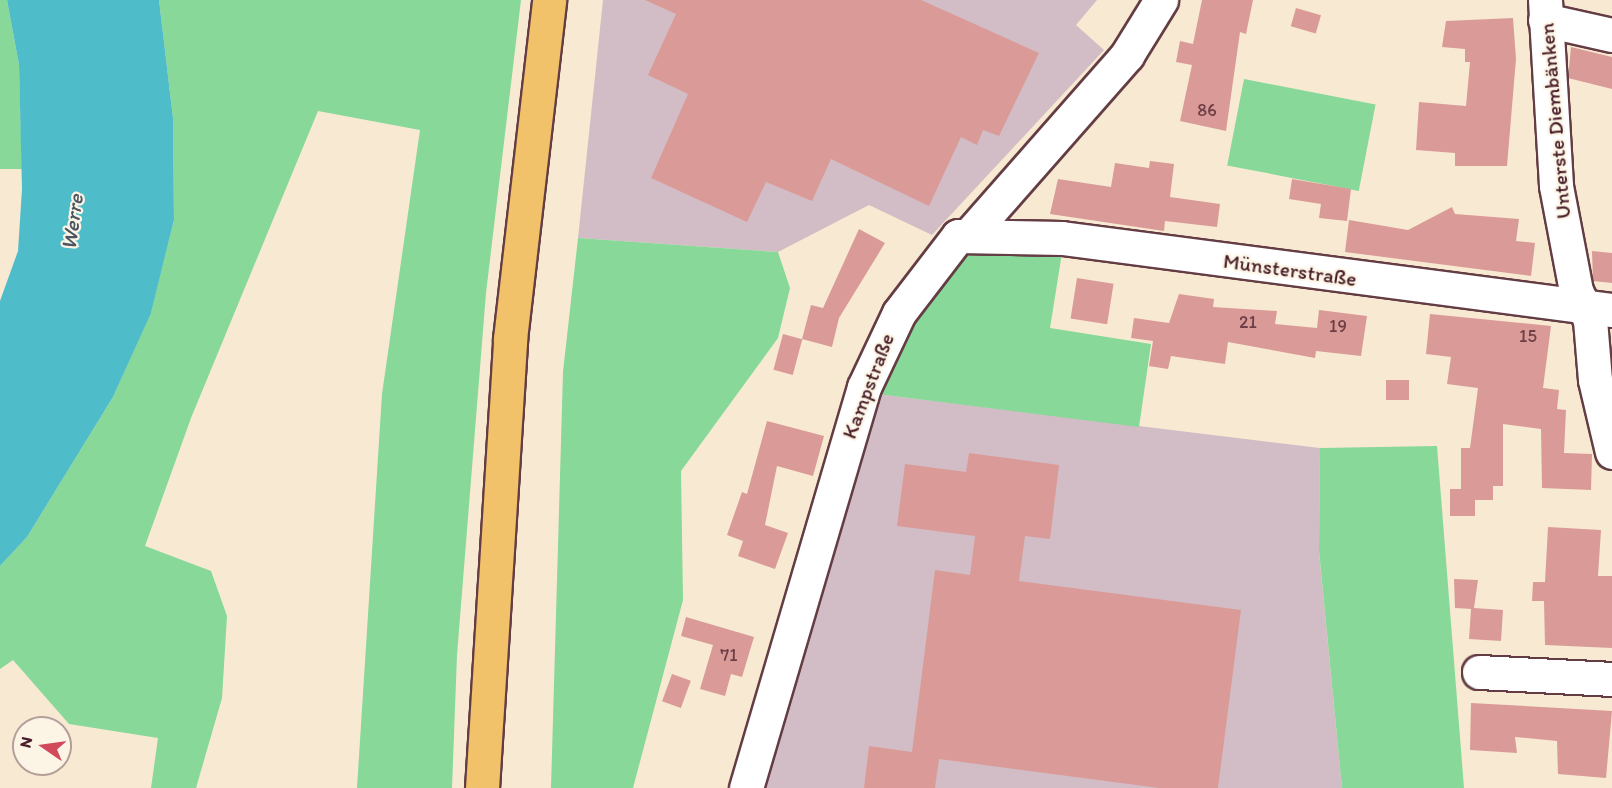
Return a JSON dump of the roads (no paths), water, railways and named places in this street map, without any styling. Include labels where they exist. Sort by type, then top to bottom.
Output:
[{"type":"highway","points":[[482,788],[510,339],[549,0]]},
{"type":"street","name":"Kampstraße","points":[[746,788],[864,387],[918,284],[958,236],[969,235],[1127,55],[1161,0]]},
{"type":"street","points":[[1545,10],[1612,35]]},
{"type":"street","name":"Unterste Diembänken","points":[[1545,10],[1556,186],[1576,291],[1598,308],[1612,452]]},
{"type":"street","name":"Münsterstraße","points":[[969,235],[1062,237],[1598,308]]},
{"type":"street","points":[[1479,672],[1612,679]]},
{"type":"water","name":"Werre","points":[[7,0],[159,0],[173,118],[174,220],[151,313],[113,397],[27,537],[0,566],[0,301],[18,251],[22,189],[19,65]]}]
